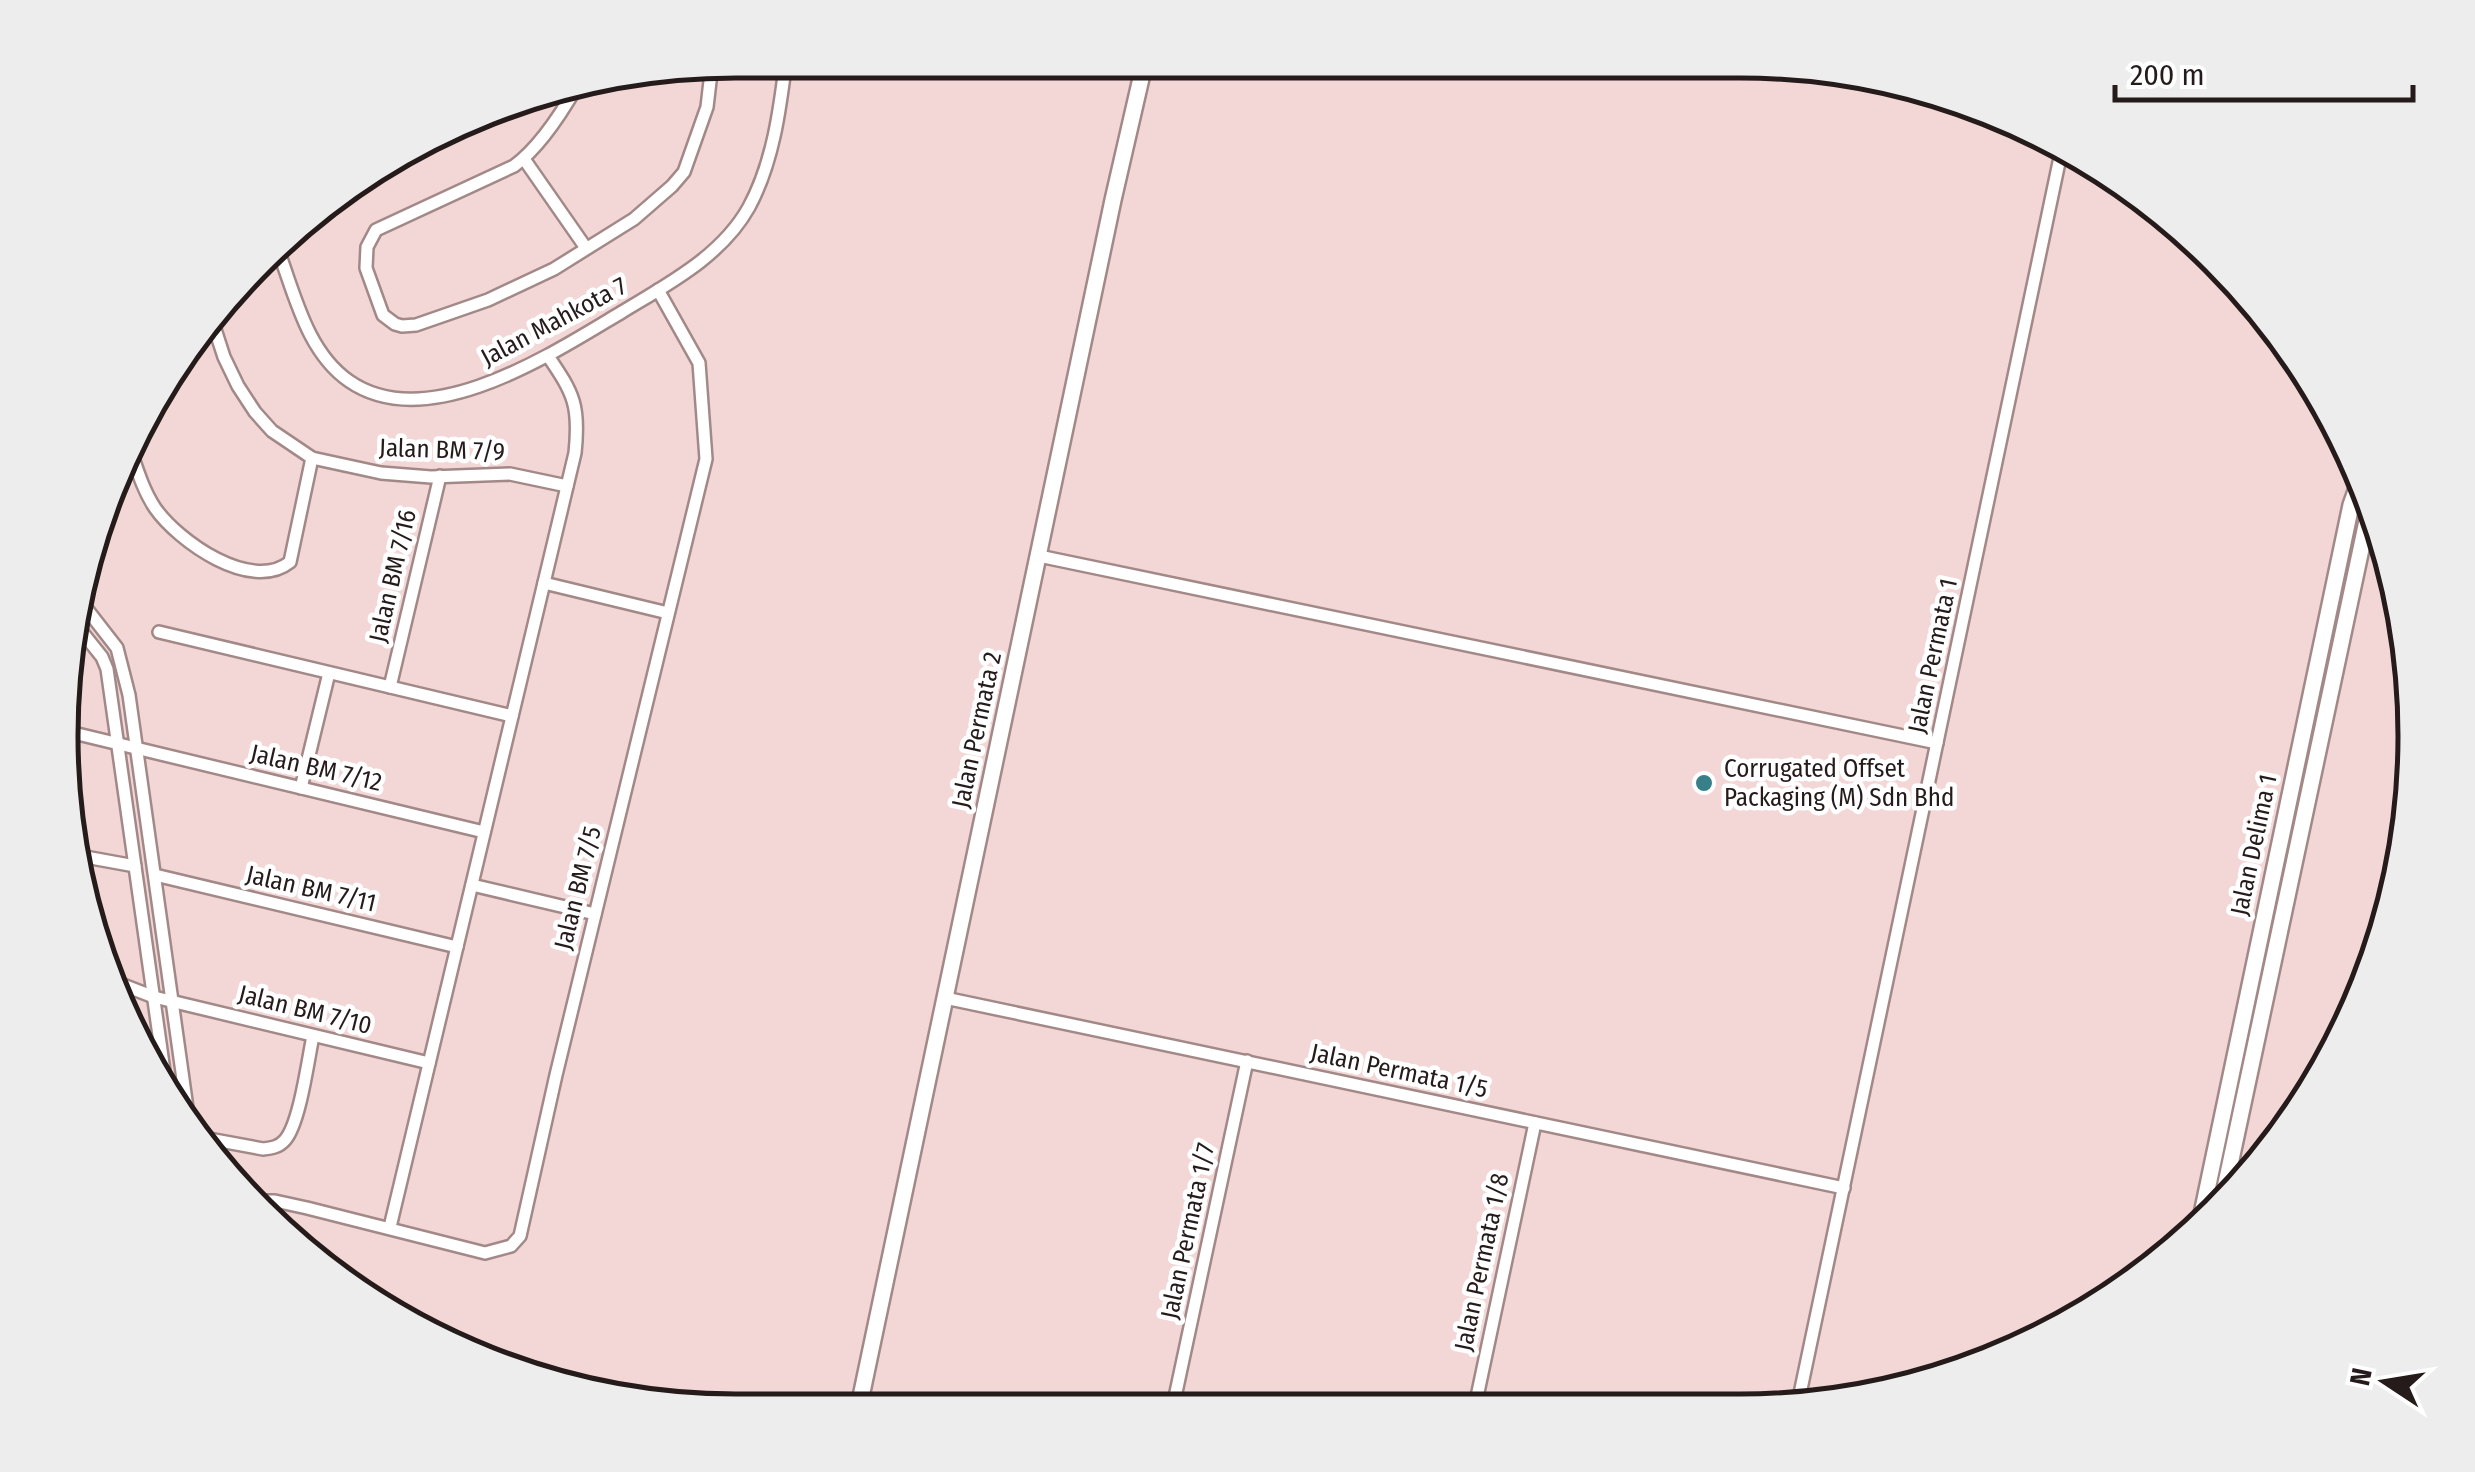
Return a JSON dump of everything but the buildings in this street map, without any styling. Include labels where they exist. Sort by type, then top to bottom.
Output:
[{"type":"street","name":"Jalan Mahkota 7","points":[[282,260],[308,330],[321,354],[346,380],[395,398],[429,397],[489,384],[548,356],[658,290],[708,256],[733,230],[749,208],[770,150],[783,78]]},
{"type":"street","name":"Jalan Permata 2","points":[[861,1394],[1142,78]]},
{"type":"street","points":[[570,99],[524,159],[514,166],[376,230],[367,247],[366,268],[384,315],[394,324],[416,326],[488,300],[554,268],[634,219],[684,172],[707,107],[710,79]]},
{"type":"street","points":[[524,159],[586,248]]},
{"type":"street","name":"Jalan Permata 1","points":[[1801,1391],[2059,161]]},
{"type":"street","name":"Jalan BM 7/5","points":[[270,1202],[485,1253],[507,1248],[522,1232],[706,458],[698,363],[658,290]]},
{"type":"street","name":"Jalan BM 7/9","points":[[217,332],[238,386],[254,412],[272,432],[312,458],[381,473],[510,474],[567,486]]},
{"type":"street","points":[[390,1228],[575,453],[576,410],[570,389],[548,356]]},
{"type":"street","points":[[136,466],[156,510],[190,544],[243,570],[260,572],[282,568],[290,562],[312,458]]},
{"type":"street","name":"Jalan BM 7/16","points":[[390,687],[440,476]]},
{"type":"street","name":"Jalan Delima 1","points":[[2206,1201],[2353,500]]},
{"type":"street","name":"Jalan Delima 1","points":[[2227,1177],[2365,531]]},
{"type":"street","points":[[1039,556],[1937,743]]},
{"type":"street","points":[[544,583],[668,613]]},
{"type":"street","points":[[89,613],[118,651],[129,695],[187,1100]]},
{"type":"street","points":[[159,632],[512,716]]},
{"type":"street","points":[[85,637],[106,666],[162,1058]]},
{"type":"street","points":[[301,788],[329,672]]},
{"type":"street","name":"Jalan BM 7/12","points":[[78,734],[484,832]]},
{"type":"street","points":[[89,858],[135,866]]},
{"type":"street","name":"Jalan BM 7/11","points":[[155,875],[457,947]]},
{"type":"street","points":[[472,885],[595,914]]},
{"type":"street","name":"Jalan BM 7/10","points":[[128,987],[154,997],[429,1064]]},
{"type":"street","name":"Jalan Permata 1/5","points":[[946,998],[1844,1188]]},
{"type":"street","points":[[215,1138],[263,1149],[283,1142],[290,1134],[298,1108],[313,1036]]},
{"type":"street","name":"Jalan Permata 1/7","points":[[1175,1394],[1247,1062]]},
{"type":"street","name":"Jalan Permata 1/8","points":[[1477,1394],[1535,1122]]},
{"type":"place","name":"Corrugated Offset Packaging (M) Sdn Bhd","points":[[1704,783]]}]
